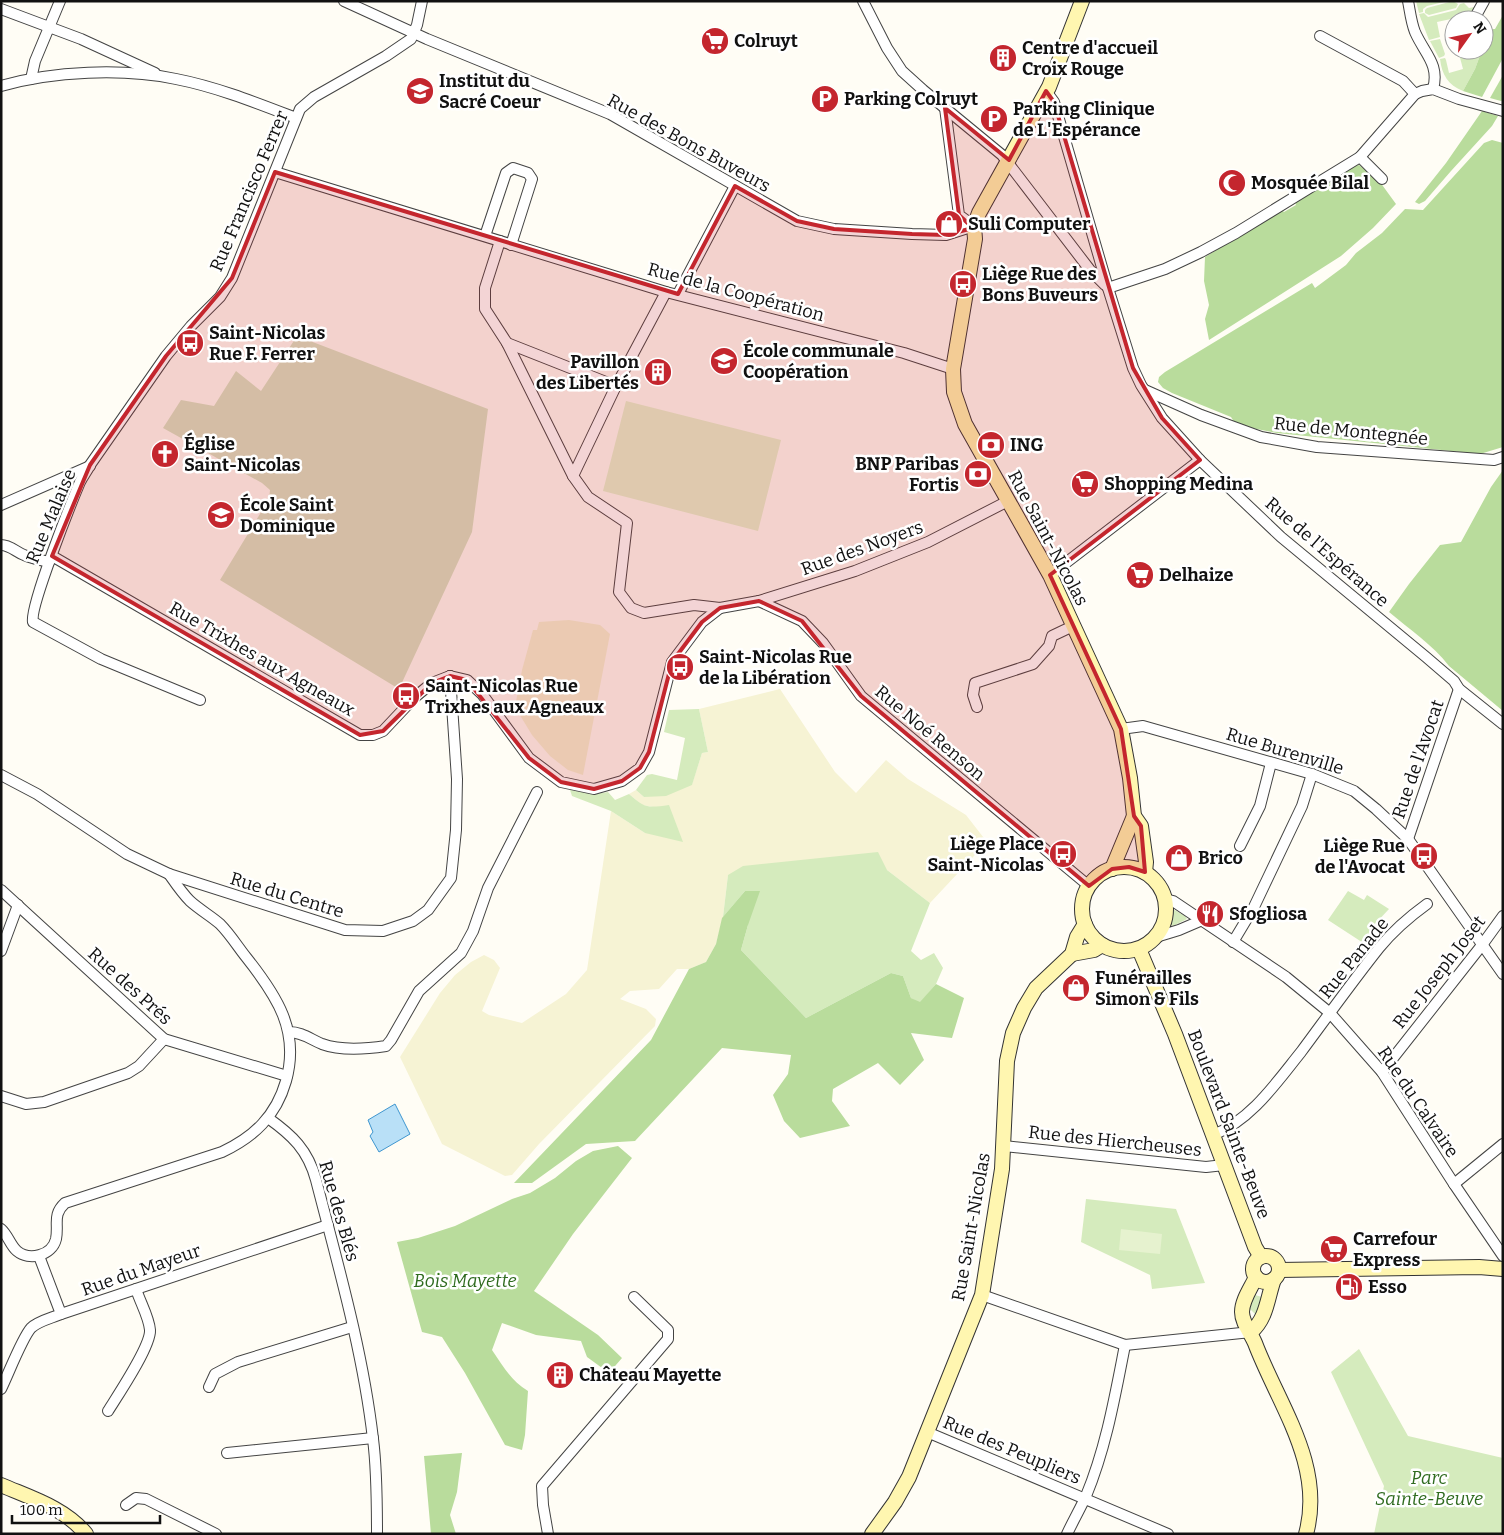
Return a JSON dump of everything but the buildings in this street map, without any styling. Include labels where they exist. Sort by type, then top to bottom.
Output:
[{"type":"street","points":[[31,79],[35,61],[60,1]]},
{"type":"street","name":"Rue des Bons Buveurs","points":[[344,1],[414,33],[610,114],[797,221],[828,228],[912,234],[946,234],[974,226]]},
{"type":"street","points":[[414,33],[422,1]]},
{"type":"street","name":"Rue de l'Espérance","points":[[863,1],[887,48],[902,71],[1008,161],[1090,270],[1108,288],[1133,368],[1144,390],[1162,418],[1200,460],[1281,537],[1426,657],[1454,681],[1459,689],[1503,724]]},
{"type":"street","name":"Rue Saint-Nicolas","points":[[1082,1],[1046,91],[979,213],[974,226],[975,239],[953,369],[954,392],[969,432],[1050,575],[1121,730],[1130,778],[1134,816],[1119,857],[1112,869]]},
{"type":"street","points":[[1408,1],[1414,31],[1432,64],[1436,78],[1433,89]]},
{"type":"street","points":[[1,9],[152,71],[161,77]]},
{"type":"street","name":"Rue Francisco Ferrer","points":[[90,466],[166,356],[191,326],[220,297],[232,278],[300,109],[314,97],[386,56],[411,39],[414,33]]},
{"type":"street","points":[[1320,36],[1403,81],[1415,94]]},
{"type":"street","points":[[1,86],[31,79],[95,73],[140,74],[176,79],[223,92],[296,118]]},
{"type":"street","points":[[1046,91],[1054,102],[1108,288],[1165,269],[1201,252],[1236,233],[1360,157],[1415,94],[1433,89],[1499,110]]},
{"type":"street","points":[[944,108],[960,215],[974,226]]},
{"type":"street","points":[[1360,157],[1382,179]]},
{"type":"street","points":[[485,236],[506,173],[513,168],[528,173],[532,179],[511,245]]},
{"type":"street","name":"Rue de la Coopération","points":[[275,172],[666,292],[904,353],[953,369]]},
{"type":"street","points":[[678,294],[735,186]]},
{"type":"street","points":[[500,241],[485,288],[486,309],[507,343],[574,476],[588,497],[627,523],[619,592],[631,608],[644,613],[694,605],[720,608]]},
{"type":"street","points":[[574,476],[616,386],[666,292]]},
{"type":"street","points":[[507,343],[616,386]]},
{"type":"street","name":"Rue de Montegnée","points":[[1144,390],[1201,415],[1270,439],[1327,448],[1494,460],[1503,457]]},
{"type":"street","points":[[1050,575],[1200,460]]},
{"type":"street","points":[[1,504],[90,466]]},
{"type":"street","name":"Rue Malaise","points":[[90,466],[81,481],[41,580],[32,615],[33,622],[101,658],[200,700]]},
{"type":"street","name":"Rue des Noyers","points":[[720,608],[759,601],[855,571],[919,545],[1006,497]]},
{"type":"street","name":"Rue Trixhes aux Agneaux","points":[[1,545],[7,545],[35,560],[51,559],[360,735],[373,736],[383,732],[415,697],[432,683],[450,676]]},
{"type":"street","name":"Rue Noé Renson","points":[[759,601],[802,621],[823,643],[861,696],[1089,886]]},
{"type":"street","points":[[450,676],[467,680],[482,694],[529,758],[561,782],[594,788],[622,781],[640,768],[649,752],[672,662],[702,622],[720,608]]},
{"type":"street","points":[[977,707],[973,696],[975,683],[1033,664],[1049,646],[1052,636],[1073,626]]},
{"type":"street","name":"Rue du Centre","points":[[1,775],[57,807],[127,854],[169,874],[345,930],[383,931],[413,921],[428,910],[451,878],[456,830],[457,779],[450,676]]},
{"type":"street","name":"Rue de l'Avocat","points":[[1408,840],[1459,689]]},
{"type":"street","name":"Rue Burenville","points":[[1121,730],[1143,726],[1312,774],[1354,791],[1376,808],[1408,840],[1503,974]]},
{"type":"street","points":[[1240,846],[1260,806],[1271,763]]},
{"type":"street","points":[[1232,942],[1254,907],[1302,806],[1312,774]]},
{"type":"street","points":[[289,1032],[300,1032],[322,1044],[342,1048],[386,1046],[420,991],[461,953],[473,931],[488,888],[538,792]]},
{"type":"street","name":"Rue Saint-Nicolas","points":[[1134,816],[1141,826],[1146,862],[1145,872]]},
{"type":"street","points":[[1129,867],[1145,872],[1158,884],[1165,899],[1166,912],[1163,925],[1156,937],[1138,949],[1114,950],[1102,945],[1092,936],[1085,924],[1082,911],[1084,898],[1089,886],[1099,876],[1112,869],[1129,867]]},
{"type":"street","points":[[1,1229],[7,1234],[14,1248],[19,1253],[31,1258],[39,1256],[53,1245],[56,1240],[56,1220],[60,1208],[65,1203],[222,1152],[256,1131],[268,1118],[281,1098],[291,1049],[289,1032],[280,1006],[263,979],[220,924],[191,902],[169,874]]},
{"type":"street","name":"Rue des Prés","points":[[1,890],[164,1039],[287,1076]]},
{"type":"street","name":"Rue du Calvaire","points":[[1165,899],[1173,901],[1200,921],[1286,977],[1330,1014],[1382,1072],[1503,1256]]},
{"type":"street","name":"Rue Panade","points":[[1213,1135],[1227,1130],[1244,1117],[1270,1091],[1380,947],[1403,922],[1427,904]]},
{"type":"street","points":[[1,951],[18,905]]},
{"type":"street","name":"Rue Joseph Joset","points":[[1382,1072],[1503,916]]},
{"type":"street","points":[[1156,937],[1200,921]]},
{"type":"street","name":"Rue Saint-Nicolas","points":[[872,1534],[902,1492],[982,1295],[1004,1146],[1007,1061],[1013,1033],[1024,1008],[1036,988],[1072,954],[1077,937],[1085,924]]},
{"type":"street","points":[[1072,954],[1094,950],[1102,945]]},
{"type":"street","name":"Boulevard Sainte-Beuve","points":[[1138,949],[1164,1008],[1255,1247],[1261,1257]]},
{"type":"street","points":[[1,1096],[26,1104],[44,1102],[128,1073],[139,1066],[164,1039]]},
{"type":"street","name":"Rue des Blés","points":[[268,1118],[282,1128],[298,1144],[311,1162],[328,1225],[352,1327],[373,1438],[377,1534]]},
{"type":"street","points":[[1454,1184],[1503,1144]]},
{"type":"street","name":"Rue des Hiercheuses","points":[[1004,1146],[1206,1167],[1224,1164]]},
{"type":"street","name":"Rue du Mayeur","points":[[1,1389],[24,1338],[32,1327],[60,1314],[328,1225]]},
{"type":"street","points":[[39,1256],[60,1314]]},
{"type":"street","points":[[982,1295],[1125,1345],[1251,1332],[1259,1325],[1265,1314],[1276,1275],[1278,1265],[1271,1257],[1261,1257],[1253,1266],[1256,1278],[1243,1304],[1243,1321],[1251,1332],[1262,1363],[1298,1440],[1310,1487],[1310,1512],[1306,1534]]},
{"type":"street","points":[[1256,1278],[1263,1282],[1276,1275],[1479,1267],[1503,1269]]},
{"type":"street","points":[[108,1411],[140,1358],[149,1337],[149,1326],[136,1289]]},
{"type":"street","points":[[548,1534],[542,1486],[668,1339],[668,1330],[634,1297]]},
{"type":"street","points":[[209,1387],[215,1374],[238,1362],[352,1327]]},
{"type":"street","points":[[1067,1534],[1085,1499],[1094,1476],[1111,1419],[1125,1345]]},
{"type":"street","name":"Rue des Peupliers","points":[[927,1432],[1168,1534]]},
{"type":"street","points":[[227,1453],[373,1438]]},
{"type":"street","points":[[1,1485],[61,1512],[86,1534]]},
{"type":"street","points":[[126,1505],[136,1498],[146,1499],[216,1534]]},
{"type":"highlighted area","points":[[1046,91],[1054,102],[1133,368],[1162,418],[1200,460],[1050,575],[1121,729],[1134,816],[1141,826],[1145,872],[1129,867],[1112,869],[1089,886],[861,696],[802,621],[759,601],[720,608],[702,622],[672,662],[649,752],[640,768],[622,781],[594,789],[561,782],[529,758],[467,680],[450,676],[432,683],[383,731],[360,735],[52,556],[90,465],[166,356],[232,278],[275,172],[678,294],[735,186],[797,221],[834,229],[912,234],[946,235],[973,228],[959,215],[945,108],[1009,160]]},
{"type":"shaded area","points":[[569,620],[600,625],[610,634],[583,775],[568,770],[550,756],[532,735],[515,707],[522,670],[533,630],[537,630],[539,622]]},
{"type":"shaded area","points":[[780,689],[835,772],[856,793],[886,760],[908,779],[966,815],[987,842],[930,903],[887,870],[728,875],[723,917],[716,944],[706,962],[689,969],[677,969],[659,989],[630,991],[620,999],[646,1009],[656,1019],[655,1026],[539,1144],[512,1175],[505,1176],[442,1144],[400,1057],[440,993],[455,975],[471,962],[484,955],[494,960],[500,968],[482,1011],[489,1015],[522,1023],[566,994],[587,970],[611,811],[645,833],[653,807],[642,805],[629,794],[636,790],[644,797],[692,784],[702,753],[708,752],[699,709]]},
{"type":"green space","points":[[1416,1],[1448,1],[1427,6],[1423,9],[1423,12],[1419,13]]},
{"type":"green space","points":[[1453,1],[1458,4],[1456,8],[1429,15],[1425,13],[1427,8]]},
{"type":"green space","points":[[1464,3],[1469,8],[1475,7],[1475,10],[1456,10],[1460,4]]},
{"type":"green space","points":[[1424,13],[1428,17],[1444,13],[1444,20],[1437,22],[1440,37],[1429,40],[1419,14]]},
{"type":"green space","points":[[1503,15],[1503,58],[1482,97],[1463,91],[1478,60],[1494,60],[1495,29]]},
{"type":"green space","points":[[1440,39],[1444,56],[1439,58],[1430,41]]},
{"type":"green space","points":[[1440,59],[1446,60],[1449,73],[1463,69],[1461,60],[1478,60],[1463,91],[1453,86],[1447,79],[1442,70]]},
{"type":"green space","points":[[1503,75],[1503,100],[1490,98]]},
{"type":"green space","points":[[1482,111],[1498,116],[1492,126],[1425,201],[1419,204],[1415,202],[1446,163]]},
{"type":"green space","points":[[1492,140],[1503,143],[1503,447],[1480,454],[1277,433],[1236,425],[1231,417],[1172,393],[1163,388],[1158,382],[1159,377],[1165,372],[1312,283],[1315,288],[1346,265],[1356,253],[1382,233],[1405,209],[1423,210],[1484,143]]},
{"type":"green space","points":[[1359,165],[1380,182],[1396,204],[1373,228],[1341,256],[1209,340],[1205,319],[1209,305],[1204,281],[1205,257],[1282,210],[1284,212],[1296,205],[1295,202],[1351,166]]},
{"type":"green space","points":[[297,336],[488,409],[472,532],[399,689],[220,580],[269,499],[270,490],[262,483],[163,428],[181,400],[214,406],[236,371],[261,391]]},
{"type":"green space","points":[[626,401],[781,440],[758,531],[603,491]]},
{"type":"green space","points":[[1503,470],[1503,711],[1389,612],[1440,545],[1461,542],[1491,487]]},
{"type":"green space","points":[[699,709],[708,752],[702,753],[692,785],[666,796],[644,797],[636,790],[647,775],[652,774],[677,780],[685,738],[664,732],[669,710]]},
{"type":"green space","points":[[570,790],[595,794],[608,792],[615,800],[629,794],[647,806],[669,805],[683,842],[645,833],[611,811],[572,796]]},
{"type":"green space","points":[[878,852],[887,870],[930,903],[911,951],[921,960],[934,953],[943,968],[936,984],[920,1003],[911,998],[903,976],[891,973],[806,1018],[741,950],[748,925],[745,891],[723,917],[728,875],[743,866]]},
{"type":"green space","points":[[745,891],[760,891],[741,950],[806,1018],[891,973],[903,976],[911,998],[920,1002],[936,984],[964,998],[952,1038],[911,1033],[924,1060],[900,1085],[878,1063],[833,1089],[832,1101],[850,1126],[800,1138],[784,1121],[773,1095],[788,1074],[791,1055],[722,1048],[635,1141],[586,1144],[532,1183],[514,1183],[651,1040],[689,969],[706,962],[716,944],[722,918]]},
{"type":"green space","points":[[1348,891],[1364,900],[1367,895],[1389,909],[1374,925],[1381,934],[1371,948],[1328,920]]},
{"type":"green space","points":[[1173,909],[1187,919],[1173,926],[1170,925]]},
{"type":"green space","name":"Bois Mayette","points":[[618,1146],[632,1158],[573,1234],[534,1291],[598,1335],[622,1358],[609,1373],[587,1357],[581,1341],[536,1335],[502,1323],[492,1350],[512,1378],[528,1391],[522,1450],[505,1445],[465,1373],[442,1337],[422,1332],[397,1242],[418,1238],[455,1226],[512,1199],[530,1193],[593,1151]]},
{"type":"green space","points":[[1086,1199],[1176,1209],[1205,1283],[1152,1289],[1150,1275],[1081,1242]]},
{"type":"green space","points":[[1121,1229],[1162,1234],[1160,1254],[1119,1250]]},
{"type":"green space","points":[[1255,1295],[1262,1297],[1263,1301],[1255,1314],[1250,1309],[1251,1301]]},
{"type":"green space","name":"Parc Sainte-Beuve","points":[[1359,1349],[1408,1436],[1503,1458],[1503,1534],[1374,1534],[1384,1486],[1331,1372]]},
{"type":"green space","points":[[462,1453],[457,1492],[450,1515],[456,1534],[431,1534],[424,1456]]},
{"type":"water","points":[[395,1104],[410,1134],[379,1152],[370,1136],[373,1132],[368,1120]]},
{"type":"place","name":"Colruyt","points":[[715,41]]},
{"type":"place","name":"Centre d'accueil Croix Rouge","points":[[1003,58]]},
{"type":"place","name":"Institut du Sacré Coeur","points":[[420,91]]},
{"type":"place","name":"Parking Colruyt","points":[[825,99]]},
{"type":"place","name":"Parking Clinique de L'Espérance","points":[[994,119]]},
{"type":"place","name":"Mosquée Bilal","points":[[1232,183]]},
{"type":"place","name":"Suli Computer","points":[[949,224]]},
{"type":"place","name":"Liège Rue des Bons Buveurs","points":[[963,284]]},
{"type":"place","name":"Saint-Nicolas Rue F. Ferrer","points":[[190,343]]},
{"type":"place","name":"École communale Coopération","points":[[724,361]]},
{"type":"place","name":"Pavillon des Libertés","points":[[658,372]]},
{"type":"place","name":"ING","points":[[991,445]]},
{"type":"place","name":"Église Saint-Nicolas","points":[[165,454]]},
{"type":"place","name":"BNP Paribas Fortis","points":[[978,474]]},
{"type":"place","name":"Shopping Medina","points":[[1085,484]]},
{"type":"place","name":"École Saint Dominique","points":[[221,515]]},
{"type":"place","name":"Delhaize","points":[[1140,575]]},
{"type":"place","name":"Saint-Nicolas Rue de la Libération","points":[[680,667]]},
{"type":"place","name":"Saint-Nicolas Rue Trixhes aux Agneaux","points":[[406,696]]},
{"type":"place","name":"Liège Place Saint-Nicolas","points":[[1063,854]]},
{"type":"place","name":"Liège Rue de l'Avocat","points":[[1424,856]]},
{"type":"place","name":"Brico","points":[[1179,858]]},
{"type":"place","name":"Sfogliosa","points":[[1210,914]]},
{"type":"place","name":"Funérailles Simon & Fils","points":[[1076,988]]},
{"type":"place","name":"Carrefour Express","points":[[1334,1249]]},
{"type":"place","name":"Esso","points":[[1349,1287]]},
{"type":"place","name":"Château Mayette","points":[[560,1375]]}]
